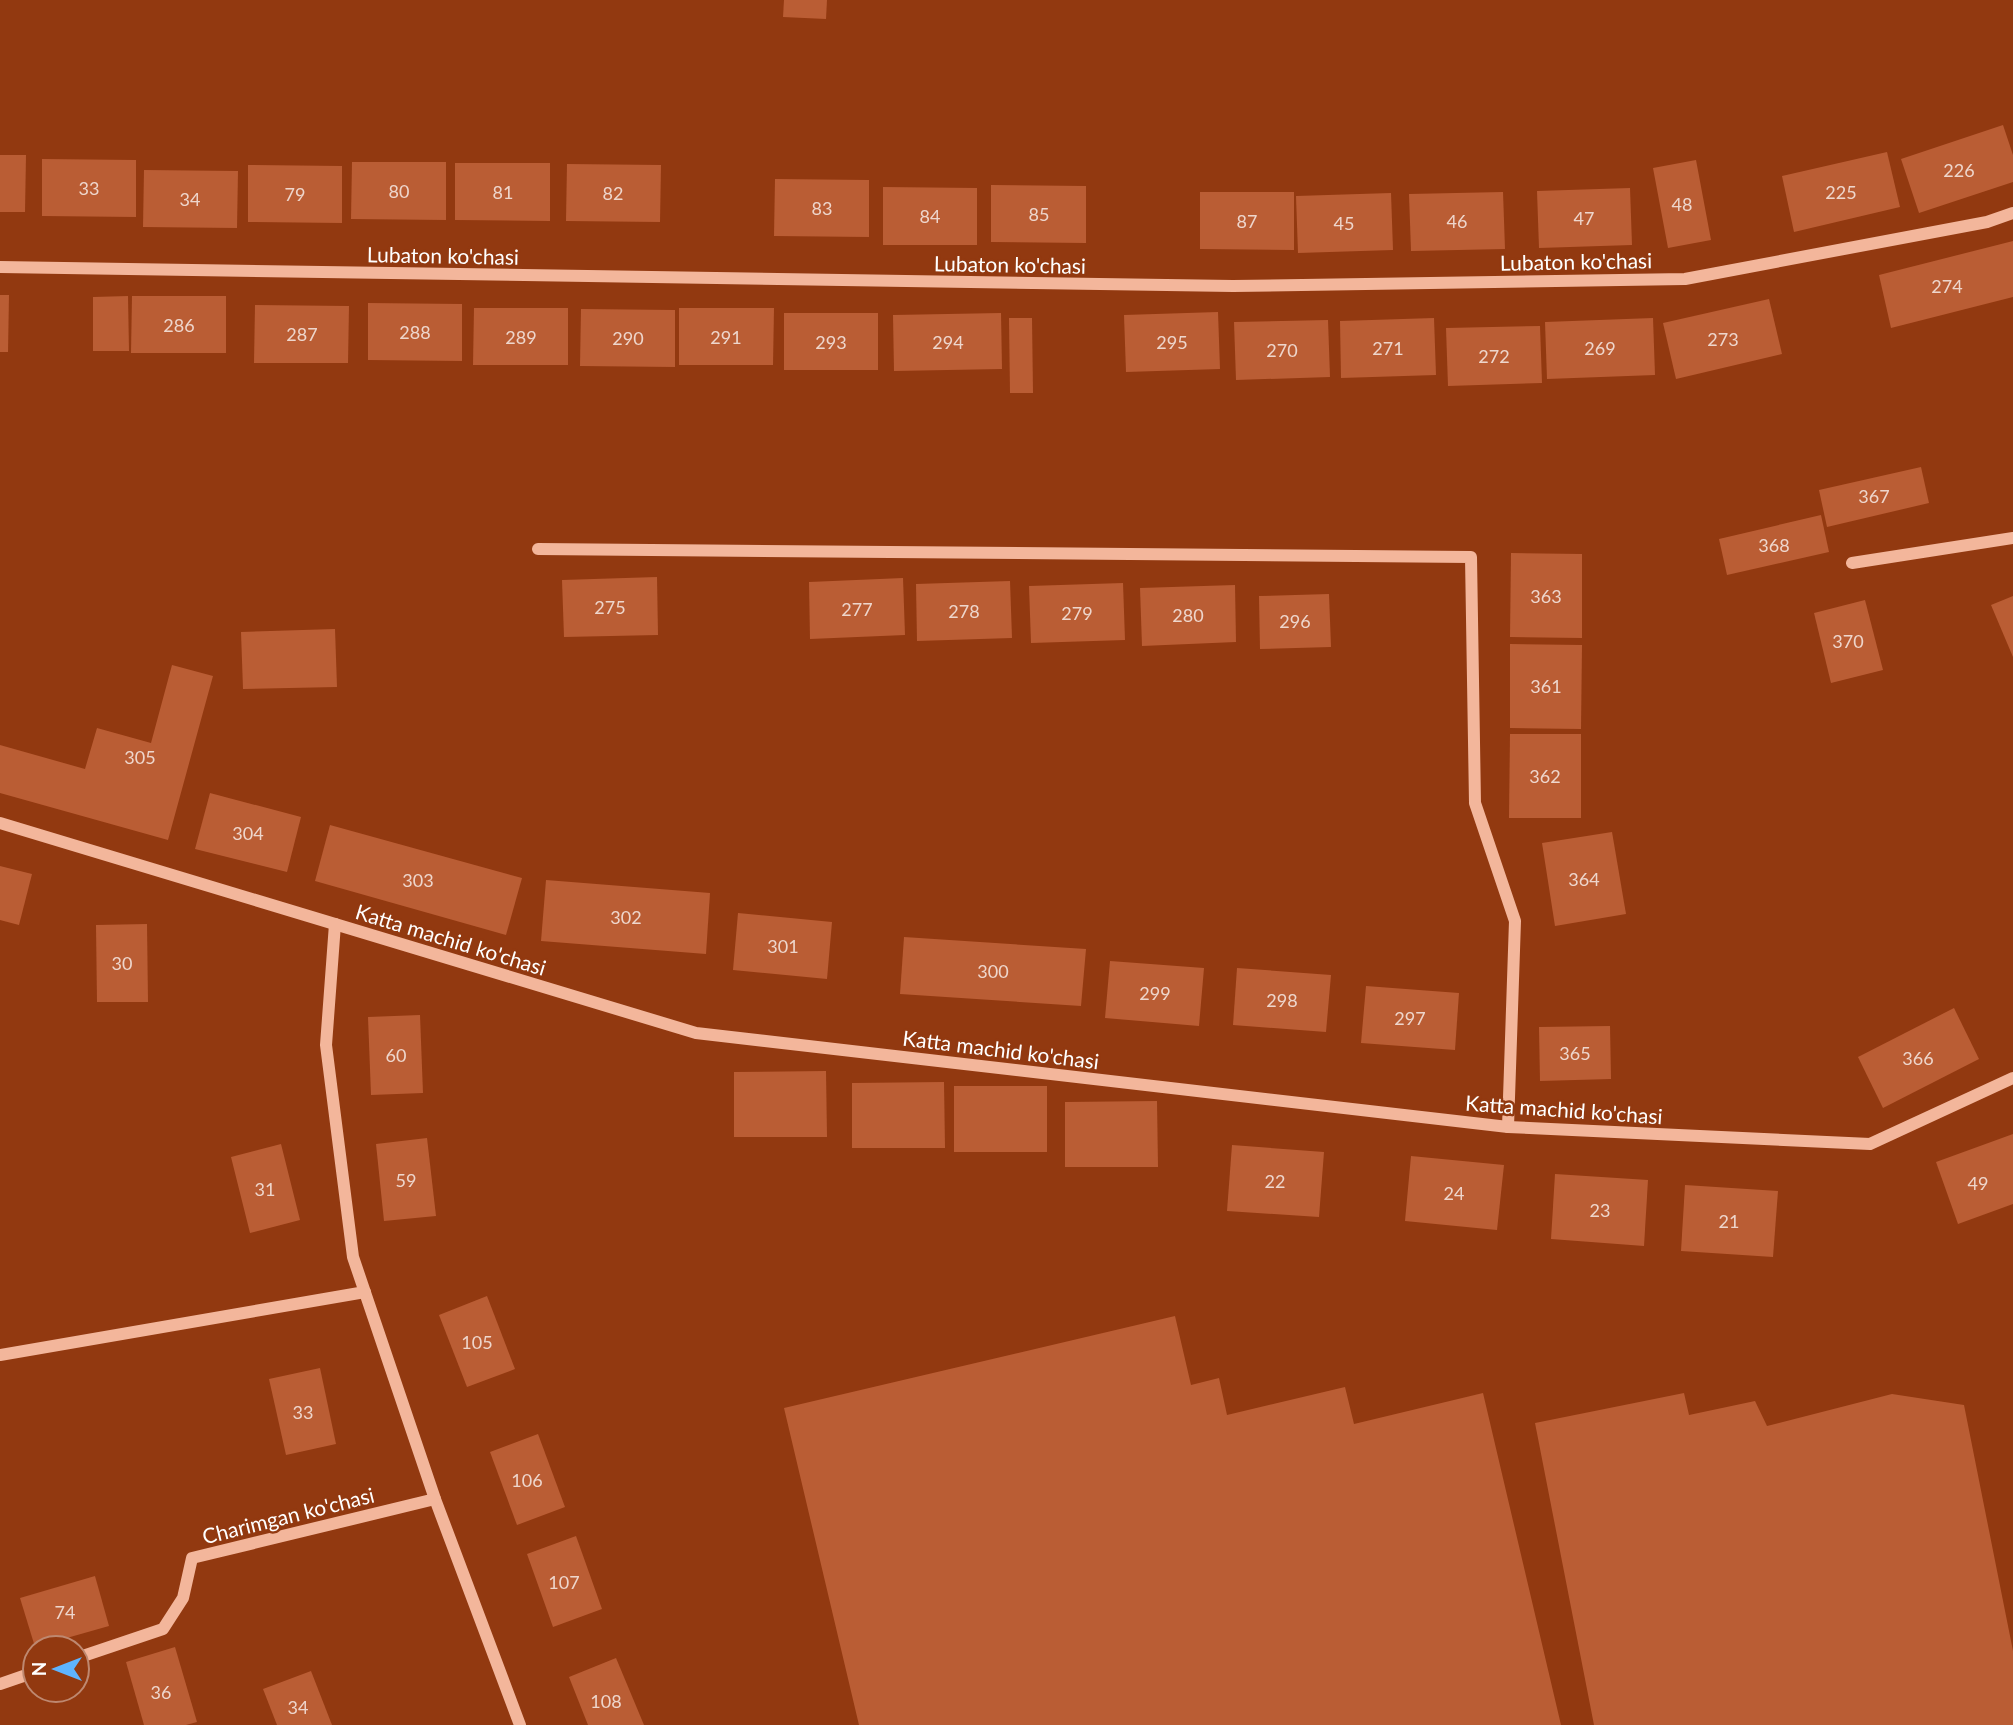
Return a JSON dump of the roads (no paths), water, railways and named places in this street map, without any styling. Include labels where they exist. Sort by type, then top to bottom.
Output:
[{"type":"street","name":"Lubaton ko'chasi","points":[[0,267],[1233,286],[1685,279],[1987,222],[2013,213]]},
{"type":"street","points":[[1852,563],[2013,538]]},
{"type":"street","points":[[538,549],[1471,557],[1475,803],[1515,921],[1508,1127]]},
{"type":"street","name":"Katta machid ko'chasi","points":[[0,823],[696,1033],[1508,1127],[1870,1144],[2013,1078]]},
{"type":"street","points":[[335,924],[326,1045],[353,1257],[435,1499],[520,1725]]},
{"type":"street","points":[[0,1355],[365,1292]]},
{"type":"street","name":"Charimgan ko'chasi","points":[[91,1653],[163,1629],[183,1598],[192,1559],[435,1499]]},
{"type":"street","points":[[0,1684],[21,1677]]}]
